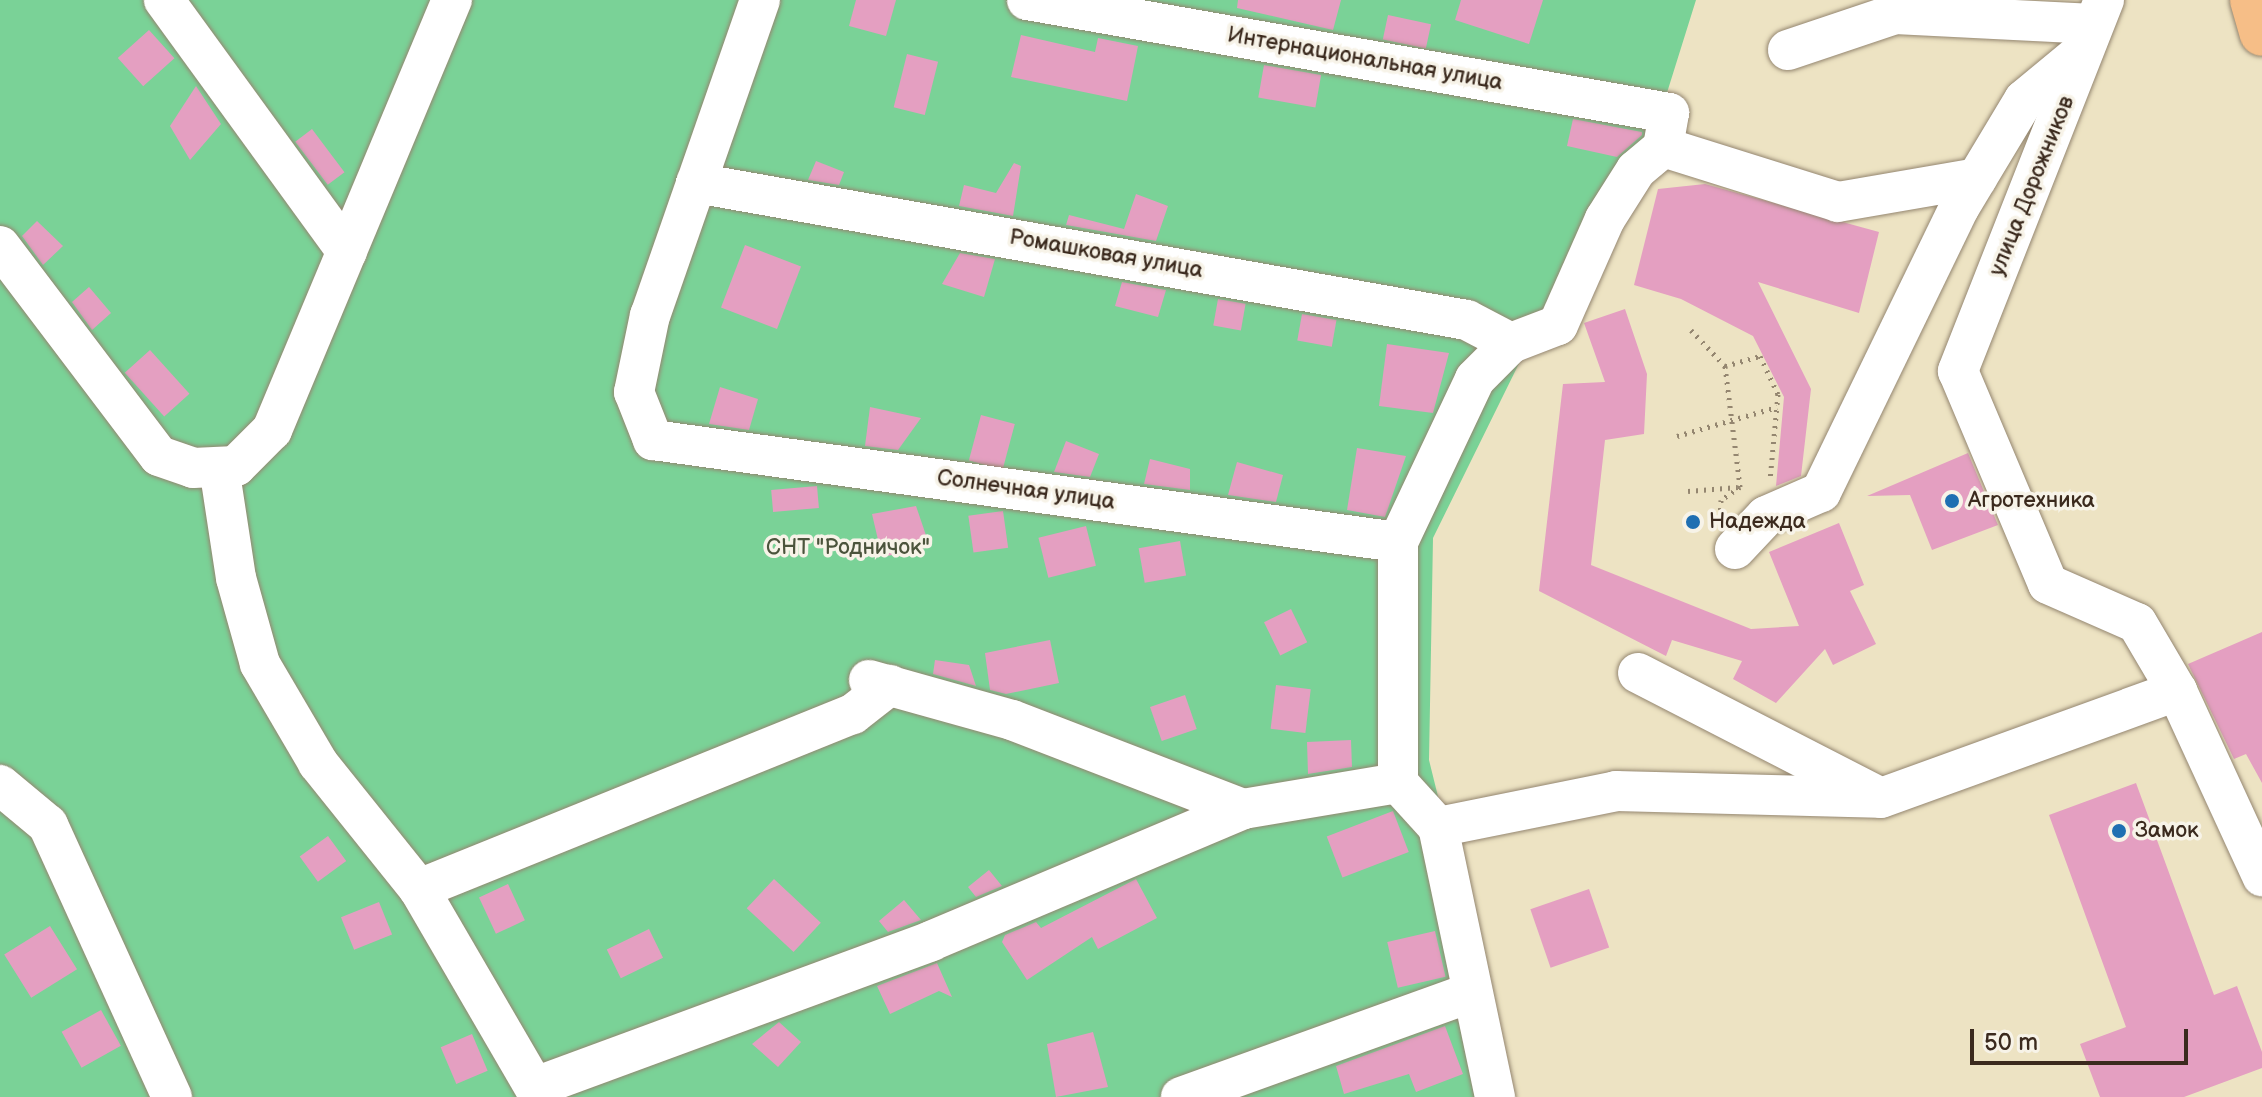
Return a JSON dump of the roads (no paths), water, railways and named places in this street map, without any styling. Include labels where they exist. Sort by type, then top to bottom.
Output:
[{"type":"highway","points":[[2252,0],[2262,34]]},
{"type":"street","points":[[164,0],[347,252]]},
{"type":"street","points":[[0,246],[159,456],[193,468],[236,466],[272,430],[452,0]]},
{"type":"street","points":[[696,183],[760,0]]},
{"type":"street","name":"Интернациональная улица","points":[[1027,0],[1669,113],[1663,147]]},
{"type":"street","points":[[1788,50],[1895,14],[2093,25]]},
{"type":"street","points":[[1727,536],[1759,494],[1821,492],[1977,178],[2024,100],[2093,25]]},
{"type":"street","name":"улица Дорожников","points":[[2093,25],[1958,371],[2048,584],[2137,623],[2177,691]]},
{"type":"street","points":[[1495,1097],[1438,827],[1398,783],[1398,542],[1475,379],[1511,343],[1558,325],[1605,219],[1636,170],[1663,147],[1838,202],[1977,178]]},
{"type":"street","name":"Ромашковая улица","points":[[696,183],[1467,320],[1511,343]]},
{"type":"street","name":"Солнечная улица","points":[[696,183],[650,315],[634,392],[653,440],[1398,542]]},
{"type":"street","points":[[219,467],[236,578],[260,664],[318,763],[419,889],[538,1092],[931,941],[1243,809],[1398,783]]},
{"type":"street","points":[[1638,673],[1881,798]]},
{"type":"street","points":[[419,889],[853,714],[880,682],[1012,720],[1243,809]]},
{"type":"street","points":[[1438,827],[1616,791],[1881,798],[2177,691],[2262,876]]},
{"type":"street","points":[[0,785],[48,825],[172,1097]]},
{"type":"street","points":[[1181,1097],[1472,992]]},
{"type":"place","name":"Агротехника","points":[[1952,501]]},
{"type":"place","name":"Надежда","points":[[1693,522]]},
{"type":"place","name":"Замок","points":[[2119,831]]},
{"type":"park label","name":"СНТ \"Родничок\"","points":[[848,548]]}]
